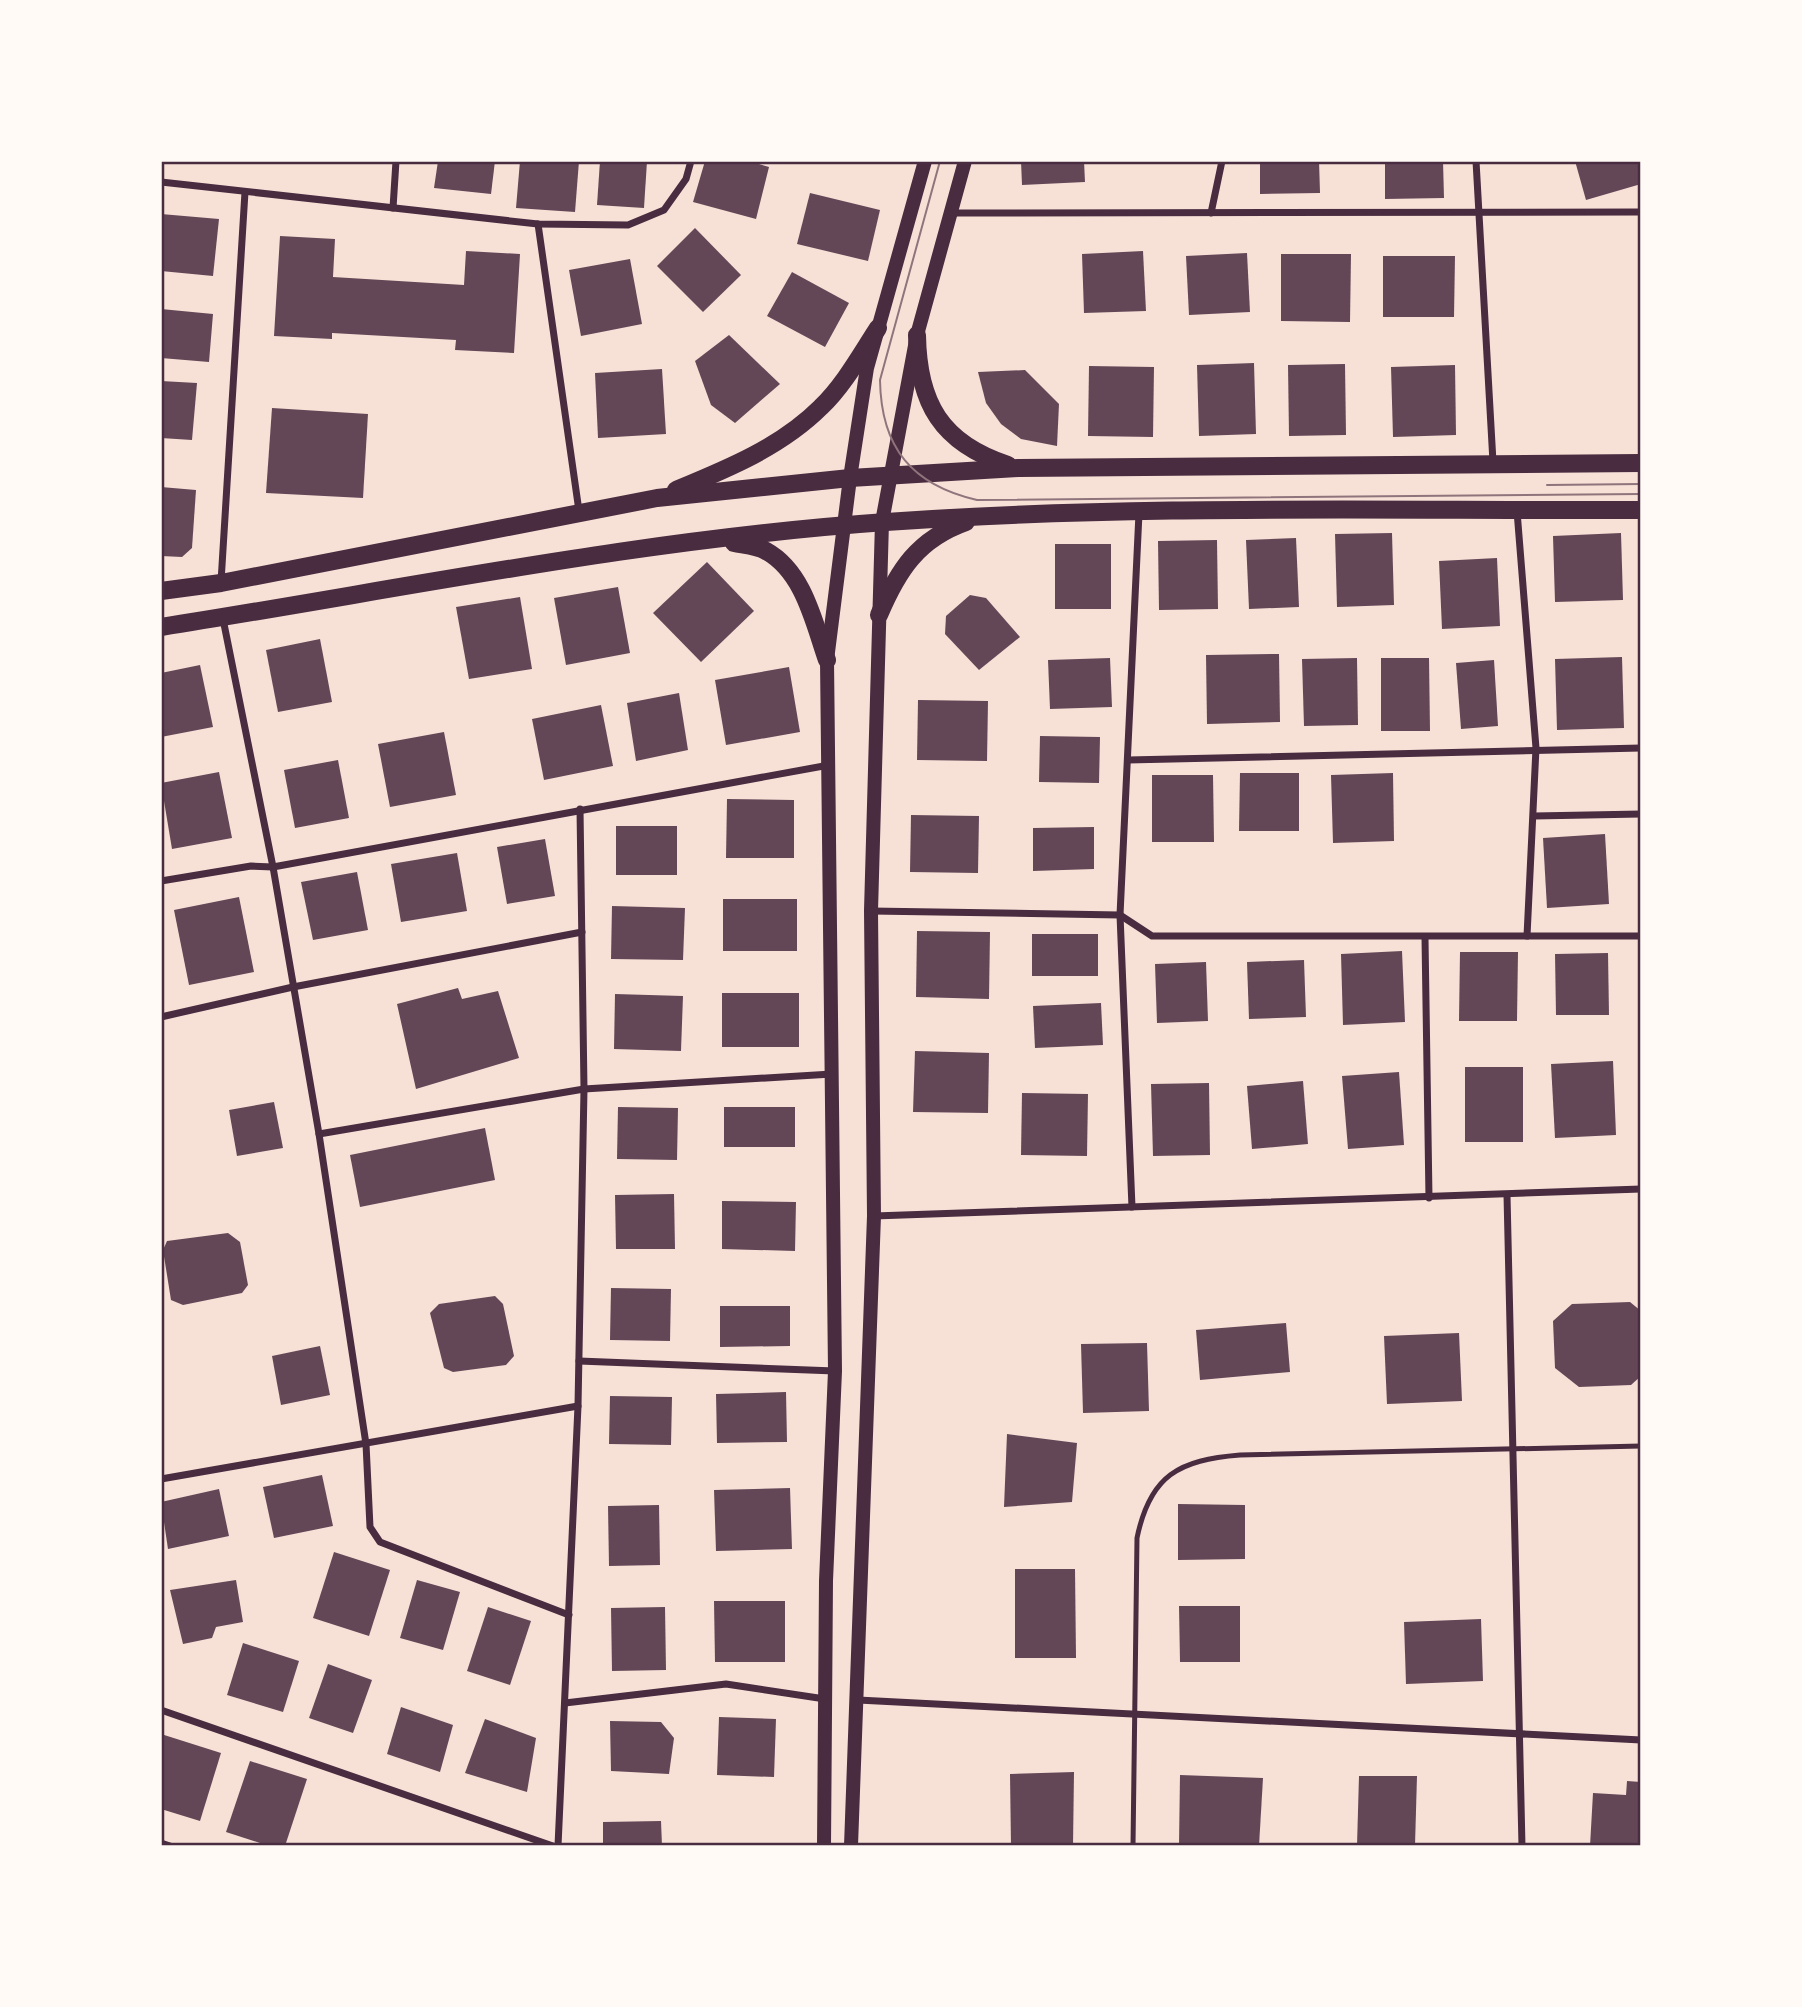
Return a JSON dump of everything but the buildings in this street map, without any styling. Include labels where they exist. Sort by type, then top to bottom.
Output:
[{"type":"main road","points":[[824,1846],[826,1581],[835,1371],[827,660],[867,368],[925,161]]},
{"type":"main road","points":[[851,1846],[874,1216],[871,911],[882,522],[916,335],[965,161]]},
{"type":"main road","points":[[657,498],[724,470],[780,440],[821,407],[878,328]]},
{"type":"main road","points":[[916,335],[918,372],[930,406],[952,435],[983,457],[1018,468]]},
{"type":"main road","points":[[161,591],[221,583],[657,498],[850,478],[1018,468],[1641,463]]},
{"type":"main road","points":[[161,627],[587,555],[882,522],[1139,512],[1641,510]]},
{"type":"main road","points":[[879,615],[893,580],[917,551],[947,529],[983,517]]},
{"type":"main road","points":[[720,540],[765,550],[791,571],[806,600],[827,660]]},
{"type":"street","points":[[393,208],[396,161]]},
{"type":"street","points":[[161,182],[538,224],[628,225],[664,211],[686,178],[691,161]]},
{"type":"street","points":[[1211,213],[1222,161]]},
{"type":"street","points":[[1476,161],[1493,463]]},
{"type":"street","points":[[221,583],[245,192]]},
{"type":"street","points":[[950,213],[1641,212]]},
{"type":"street","points":[[538,224],[580,515]]},
{"type":"street","points":[[1517,511],[1536,748],[1527,936]]},
{"type":"street","points":[[1132,1207],[1120,915],[1139,512]]},
{"type":"street","points":[[223,617],[273,867],[319,1135],[366,1444],[370,1527],[380,1542],[569,1615]]},
{"type":"street","points":[[1128,760],[1536,748],[1641,748]]},
{"type":"street","points":[[161,881],[251,866],[273,867],[830,765]]},
{"type":"street","points":[[161,1710],[555,1846],[565,1703],[578,1406],[584,1089],[580,809]]},
{"type":"street","points":[[1534,816],[1641,814]]},
{"type":"street","points":[[871,911],[1120,915],[1152,936],[1641,936]]},
{"type":"street","points":[[161,1017],[293,987],[582,932]]},
{"type":"street","points":[[1425,938],[1429,1198]]},
{"type":"street","points":[[319,1135],[584,1089],[832,1074]]},
{"type":"street","points":[[874,1216],[1641,1189]]},
{"type":"street","points":[[1507,1195],[1522,1846]]},
{"type":"street","points":[[579,1361],[835,1371]]},
{"type":"street","points":[[161,1479],[578,1406]]},
{"type":"street","points":[[565,1703],[726,1684],[825,1699]]},
{"type":"street","points":[[858,1700],[1641,1740]]},
{"type":"street","points":[[161,1843],[170,1846]]},
{"type":"lane","points":[[1133,1846],[1137,1538],[1143,1509],[1158,1484],[1178,1468],[1211,1457],[1240,1455],[1641,1446]]},
{"type":"tram line","points":[[940,161],[880,380],[886,425],[894,444],[904,460],[935,484],[977,500],[1641,494]]},
{"type":"tram line","points":[[1547,485],[1641,484]]}]
